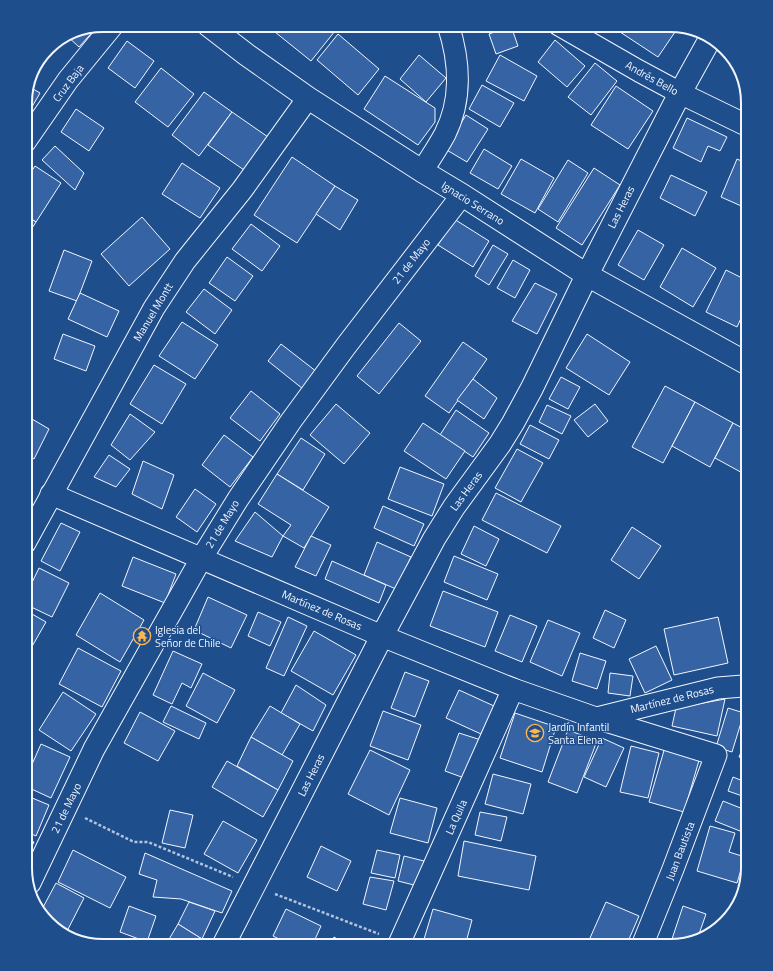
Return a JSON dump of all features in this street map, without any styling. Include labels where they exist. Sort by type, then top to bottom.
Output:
[{"type":"street","name":"Cruz Baja","points":[[32,132],[68,80],[107,32]]},
{"type":"street","name":"Ignacio Serrano","points":[[217,32],[308,98],[587,275],[741,360]]},
{"type":"street","points":[[422,171],[445,134],[455,107],[458,71],[456,54],[450,32]]},
{"type":"street","name":"Andrés Bello","points":[[571,32],[680,94],[741,123]]},
{"type":"street","name":"Las Heras","points":[[227,939],[382,636],[434,539],[450,513],[514,423],[587,275],[708,43]]},
{"type":"street","name":"Manuel Montt","points":[[32,530],[154,308],[185,261],[242,190],[308,98]]},
{"type":"street","name":"21 de Mayo","points":[[33,878],[94,749],[201,559],[238,499],[290,421],[462,195]]},
{"type":"street","name":"Martínez de Rosas","points":[[51,494],[382,636],[513,689],[596,718],[716,755]]},
{"type":"street","name":"Martínez de Rosas","points":[[596,718],[718,688],[741,686]]},
{"type":"street","name":"La Quila","points":[[401,939],[513,689]]},
{"type":"street","name":"Juan Bautista","points":[[645,939],[716,755]]},
{"type":"path","points":[[65,808],[134,842],[148,842],[386,939]]},
{"type":"building","points":[[275,32],[334,32],[311,61]]},
{"type":"building","points":[[494,32],[513,32],[518,46],[496,54],[489,34]]},
{"type":"building","points":[[620,32],[675,32],[658,57]]},
{"type":"building","points":[[92,33],[79,47],[71,39]]},
{"type":"building","points":[[338,34],[379,69],[358,95],[317,60]]},
{"type":"building","points":[[555,40],[585,66],[567,87],[538,62]]},
{"type":"building","points":[[127,41],[154,61],[135,88],[108,68]]},
{"type":"building","points":[[419,55],[446,78],[426,102],[400,79]]},
{"type":"building","points":[[500,55],[537,76],[524,101],[486,81]]},
{"type":"building","points":[[595,63],[617,81],[591,115],[568,97]]},
{"type":"building","points":[[161,68],[194,94],[168,127],[135,102]]},
{"type":"building","points":[[385,76],[435,108],[435,122],[418,145],[364,109]]},
{"type":"building","points":[[482,85],[514,103],[500,127],[469,109]]},
{"type":"building","points":[[616,86],[653,111],[628,149],[591,125]]},
{"type":"building","points":[[34,89],[40,93],[32,107]]},
{"type":"building","points":[[204,92],[232,112],[199,156],[172,135]]},
{"type":"building","points":[[76,109],[104,128],[89,151],[61,132]]},
{"type":"building","points":[[232,112],[268,137],[244,170],[208,145]]},
{"type":"building","points":[[466,115],[488,129],[467,162],[445,149]]},
{"type":"building","points":[[687,118],[727,137],[720,151],[708,146],[701,162],[673,148]]},
{"type":"building","points":[[55,146],[84,173],[75,190],[42,160]]},
{"type":"building","points":[[484,149],[512,166],[498,189],[470,173]]},
{"type":"building","points":[[292,157],[335,186],[297,243],[254,215]]},
{"type":"building","points":[[521,159],[554,178],[535,213],[501,194]]},
{"type":"building","points":[[737,159],[741,161],[741,206],[721,197]]},
{"type":"building","points":[[568,160],[588,173],[558,222],[538,209]]},
{"type":"building","points":[[182,163],[220,188],[200,218],[162,194]]},
{"type":"building","points":[[35,166],[61,183],[36,222],[32,219],[32,170]]},
{"type":"building","points":[[594,168],[620,185],[582,245],[556,228]]},
{"type":"building","points":[[671,175],[707,192],[695,216],[660,198]]},
{"type":"building","points":[[335,186],[358,200],[340,230],[316,214]]},
{"type":"building","points":[[142,217],[170,249],[129,286],[101,254]]},
{"type":"building","points":[[32,219],[36,222],[32,228]]},
{"type":"building","points":[[454,219],[489,241],[473,267],[438,245]]},
{"type":"building","points":[[251,224],[280,246],[262,271],[232,249]]},
{"type":"building","points":[[638,230],[664,245],[644,280],[618,265]]},
{"type":"building","points":[[493,245],[508,254],[489,285],[475,276]]},
{"type":"building","points":[[682,248],[716,268],[693,307],[660,287]]},
{"type":"building","points":[[64,250],[92,261],[77,301],[49,291]]},
{"type":"building","points":[[227,257],[253,276],[235,301],[209,283]]},
{"type":"building","points":[[513,260],[530,270],[515,298],[497,288]]},
{"type":"building","points":[[726,270],[741,278],[741,318],[737,327],[706,312]]},
{"type":"building","points":[[535,283],[557,294],[537,334],[512,321]]},
{"type":"building","points":[[204,289],[232,310],[215,334],[186,312]]},
{"type":"building","points":[[80,293],[119,311],[107,337],[68,319]]},
{"type":"building","points":[[182,322],[218,345],[195,379],[159,356]]},
{"type":"building","points":[[399,323],[421,341],[379,394],[357,376]]},
{"type":"building","points":[[63,334],[95,346],[86,371],[54,359]]},
{"type":"building","points":[[587,334],[630,362],[609,395],[566,368]]},
{"type":"building","points":[[463,342],[487,359],[449,413],[425,396]]},
{"type":"building","points":[[281,344],[317,372],[303,389],[268,361]]},
{"type":"building","points":[[154,365],[186,384],[162,424],[130,404]]},
{"type":"building","points":[[561,377],[580,387],[568,409],[549,399]]},
{"type":"building","points":[[473,379],[497,398],[484,419],[457,400]]},
{"type":"building","points":[[665,386],[695,402],[663,463],[632,447]]},
{"type":"building","points":[[251,391],[280,414],[260,441],[230,418]]},
{"type":"building","points":[[695,402],[733,423],[710,467],[672,446]]},
{"type":"building","points":[[336,404],[370,433],[344,464],[310,435]]},
{"type":"building","points":[[595,404],[608,421],[588,437],[574,420]]},
{"type":"building","points":[[547,405],[571,416],[562,434],[539,422]]},
{"type":"building","points":[[456,410],[489,433],[473,457],[440,435]]},
{"type":"building","points":[[130,414],[155,432],[130,460],[111,445]]},
{"type":"building","points":[[32,419],[49,429],[34,459],[32,458]]},
{"type":"building","points":[[423,423],[465,451],[446,479],[404,451]]},
{"type":"building","points":[[733,423],[741,427],[741,472],[715,458]]},
{"type":"building","points":[[530,425],[559,440],[549,459],[520,444]]},
{"type":"building","points":[[224,435],[253,457],[230,487],[202,465]]},
{"type":"building","points":[[301,438],[325,454],[303,490],[277,474]]},
{"type":"building","points":[[517,449],[543,463],[521,502],[495,488]]},
{"type":"building","points":[[109,455],[130,469],[116,487],[94,477]]},
{"type":"building","points":[[143,461],[174,475],[162,509],[132,494]]},
{"type":"building","points":[[400,467],[444,484],[432,516],[388,499]]},
{"type":"building","points":[[277,474],[329,507],[304,548],[283,536],[291,525],[258,504]]},
{"type":"building","points":[[195,489],[216,504],[197,532],[176,517]]},
{"type":"building","points":[[496,493],[561,526],[547,553],[482,520]]},
{"type":"building","points":[[383,506],[424,524],[414,546],[374,528]]},
{"type":"building","points":[[255,512],[283,536],[272,557],[235,541]]},
{"type":"building","points":[[61,523],[80,532],[60,571],[41,561]]},
{"type":"building","points":[[474,526],[499,539],[486,566],[461,554]]},
{"type":"building","points":[[632,527],[661,546],[639,579],[611,560]]},
{"type":"building","points":[[311,536],[331,545],[316,576],[295,567]]},
{"type":"building","points":[[377,542],[411,557],[396,589],[364,575]]},
{"type":"building","points":[[454,556],[498,574],[487,600],[444,582]]},
{"type":"building","points":[[133,557],[176,574],[165,603],[122,586]]},
{"type":"building","points":[[332,561],[386,585],[379,603],[325,579]]},
{"type":"building","points":[[39,568],[69,583],[52,617],[32,607],[32,582]]},
{"type":"building","points":[[443,591],[498,612],[485,647],[430,626]]},
{"type":"building","points":[[100,593],[144,620],[120,662],[76,635]]},
{"type":"building","points":[[208,597],[247,615],[231,648],[194,630]]},
{"type":"building","points":[[605,610],[626,620],[614,648],[593,638]]},
{"type":"building","points":[[258,612],[281,622],[270,646],[248,636]]},
{"type":"building","points":[[32,614],[46,622],[32,646]]},
{"type":"building","points":[[510,615],[537,626],[522,662],[495,651]]},
{"type":"building","points":[[288,617],[307,626],[284,676],[266,668]]},
{"type":"building","points":[[718,617],[728,663],[674,675],[664,629]]},
{"type":"building","points":[[548,620],[580,633],[562,676],[530,662]]},
{"type":"building","points":[[314,631],[356,655],[333,695],[291,671]]},
{"type":"building","points":[[656,646],[672,680],[645,693],[629,659]]},
{"type":"building","points":[[78,648],[121,671],[102,707],[59,684]]},
{"type":"building","points":[[173,651],[202,664],[191,688],[182,683],[172,704],[153,695]]},
{"type":"building","points":[[580,653],[606,661],[597,689],[572,681]]},
{"type":"building","points":[[405,672],[429,681],[415,717],[391,708]]},
{"type":"building","points":[[203,673],[235,690],[217,723],[186,706]]},
{"type":"building","points":[[610,673],[633,676],[630,696],[608,693]]},
{"type":"building","points":[[296,685],[326,705],[313,731],[281,713]]},
{"type":"building","points":[[459,690],[494,706],[481,734],[446,718]]},
{"type":"building","points":[[63,692],[96,714],[71,751],[39,730]]},
{"type":"building","points":[[725,699],[717,736],[672,726],[676,708]]},
{"type":"building","points":[[171,706],[206,723],[199,739],[163,722]]},
{"type":"building","points":[[270,706],[300,724],[282,755],[251,737]]},
{"type":"building","points":[[728,708],[741,712],[741,723],[732,752],[716,747]]},
{"type":"building","points":[[383,711],[421,725],[408,760],[370,746]]},
{"type":"building","points":[[140,712],[175,731],[158,761],[124,743]]},
{"type":"building","points":[[515,713],[556,727],[542,772],[500,758]]},
{"type":"building","points":[[568,730],[597,741],[577,793],[548,782]]},
{"type":"building","points":[[459,733],[481,740],[467,779],[445,771]]},
{"type":"building","points":[[251,737],[293,761],[278,790],[237,766]]},
{"type":"building","points":[[602,738],[624,748],[606,787],[584,777]]},
{"type":"building","points":[[41,744],[70,757],[51,798],[32,789],[32,764]]},
{"type":"building","points":[[631,746],[659,753],[648,798],[620,792]]},
{"type":"building","points":[[665,747],[700,757],[684,812],[649,802]]},
{"type":"building","points":[[370,750],[410,770],[389,815],[348,794]]},
{"type":"building","points":[[227,761],[278,790],[263,817],[212,787]]},
{"type":"building","points":[[493,774],[531,784],[523,814],[485,804]]},
{"type":"building","points":[[733,777],[741,780],[741,796],[728,791]]},
{"type":"building","points":[[32,798],[49,805],[36,836],[32,834]]},
{"type":"building","points":[[400,798],[437,808],[428,843],[390,833]]},
{"type":"building","points":[[723,801],[741,808],[740,831],[715,821]]},
{"type":"building","points":[[170,810],[193,815],[185,848],[162,843]]},
{"type":"building","points":[[480,812],[507,817],[501,841],[475,835]]},
{"type":"building","points":[[223,821],[257,840],[238,873],[204,854]]},
{"type":"building","points":[[710,826],[735,833],[729,852],[741,856],[741,871],[737,883],[697,871]]},
{"type":"building","points":[[464,841],[536,856],[529,890],[458,876]]},
{"type":"building","points":[[321,846],[351,861],[337,891],[307,877]]},
{"type":"building","points":[[73,850],[126,877],[110,908],[58,882]]},
{"type":"building","points":[[377,850],[400,855],[395,878],[371,873]]},
{"type":"building","points":[[145,853],[232,891],[222,913],[181,899],[153,897],[157,880],[139,874]]},
{"type":"building","points":[[404,856],[424,861],[418,886],[398,881]]},
{"type":"building","points":[[370,877],[394,881],[386,910],[363,904]]},
{"type":"building","points":[[56,883],[84,898],[68,929],[56,921],[44,906]]},
{"type":"building","points":[[189,902],[215,911],[202,939],[178,924]]},
{"type":"building","points":[[606,902],[639,916],[629,939],[590,938]]},
{"type":"building","points":[[129,906],[156,916],[148,939],[139,939],[120,932]]},
{"type":"building","points":[[683,906],[706,914],[700,933],[688,937],[672,939]]},
{"type":"building","points":[[286,909],[321,926],[315,939],[279,939],[273,936]]},
{"type":"building","points":[[433,909],[472,920],[467,939],[424,939]]},
{"type":"building","points":[[178,924],[202,939],[169,939]]},
{"type":"place","name":"Iglesia del Señor de Chile","points":[[142,636]]},
{"type":"place","name":"Jardín Infantil Santa Elena","points":[[535,733]]}]
